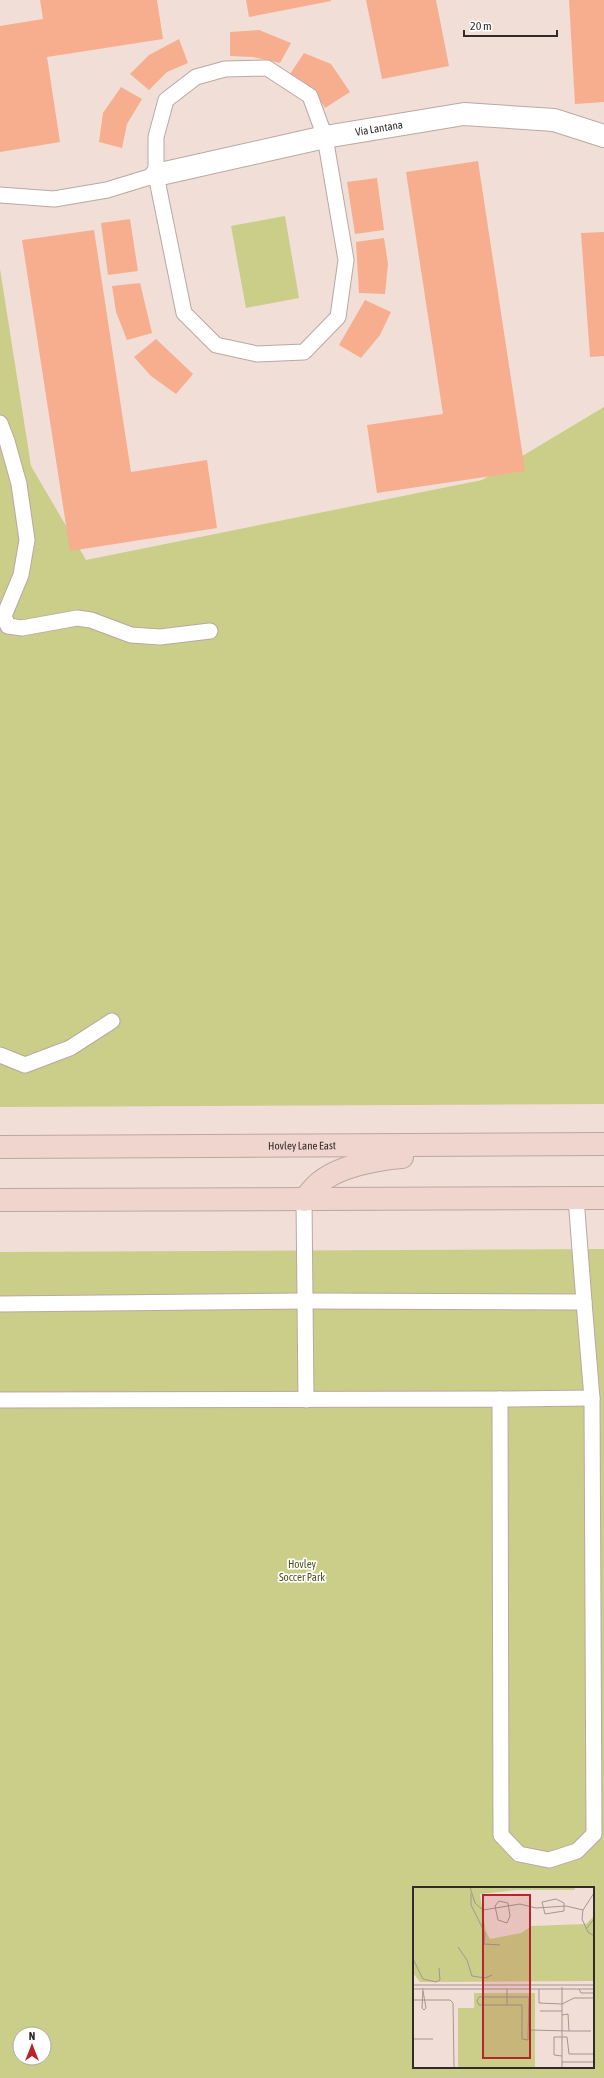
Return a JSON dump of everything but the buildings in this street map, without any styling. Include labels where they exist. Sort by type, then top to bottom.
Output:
[{"type":"street","name":"Via Lantana","points":[[156,175],[325,137],[464,114],[554,120],[604,136]]},
{"type":"street","name":"Hovley Lane East","points":[[0,1147],[604,1144]]},
{"type":"street","points":[[304,1200],[318,1183],[335,1174],[377,1159],[527,1145]]},
{"type":"street","points":[[0,1200],[604,1198]]},
{"type":"lane","points":[[267,68],[310,96],[325,137],[346,260],[338,317],[304,352],[257,354],[216,345],[184,313],[156,175],[156,137],[166,100],[196,77],[225,69],[267,68]]},
{"type":"lane","points":[[0,195],[54,199],[107,190],[156,175]]},
{"type":"lane","points":[[0,423],[7,441],[19,484],[27,540],[21,575],[4,616],[8,626],[22,628],[77,618],[90,620],[131,635],[160,637],[210,631]]},
{"type":"lane","points":[[0,1055],[25,1065],[70,1048],[112,1021]]},
{"type":"lane","points":[[500,1399],[501,1835],[519,1854],[549,1860],[577,1851],[594,1834],[599,1720],[592,1398],[576,1198]]},
{"type":"lane","points":[[304,1200],[306,1400]]},
{"type":"lane","points":[[0,1304],[305,1301],[584,1302]]},
{"type":"lane","points":[[0,1400],[592,1398]]},
{"type":"green space","points":[[285,216],[299,298],[246,308],[231,226]]},
{"type":"green space","points":[[0,269],[31,466],[86,560],[482,480],[604,407],[604,1104],[0,1107]]},
{"type":"green space","name":"Hovley Soccer Park","points":[[604,1249],[604,2078],[0,2078],[0,1252]]}]
